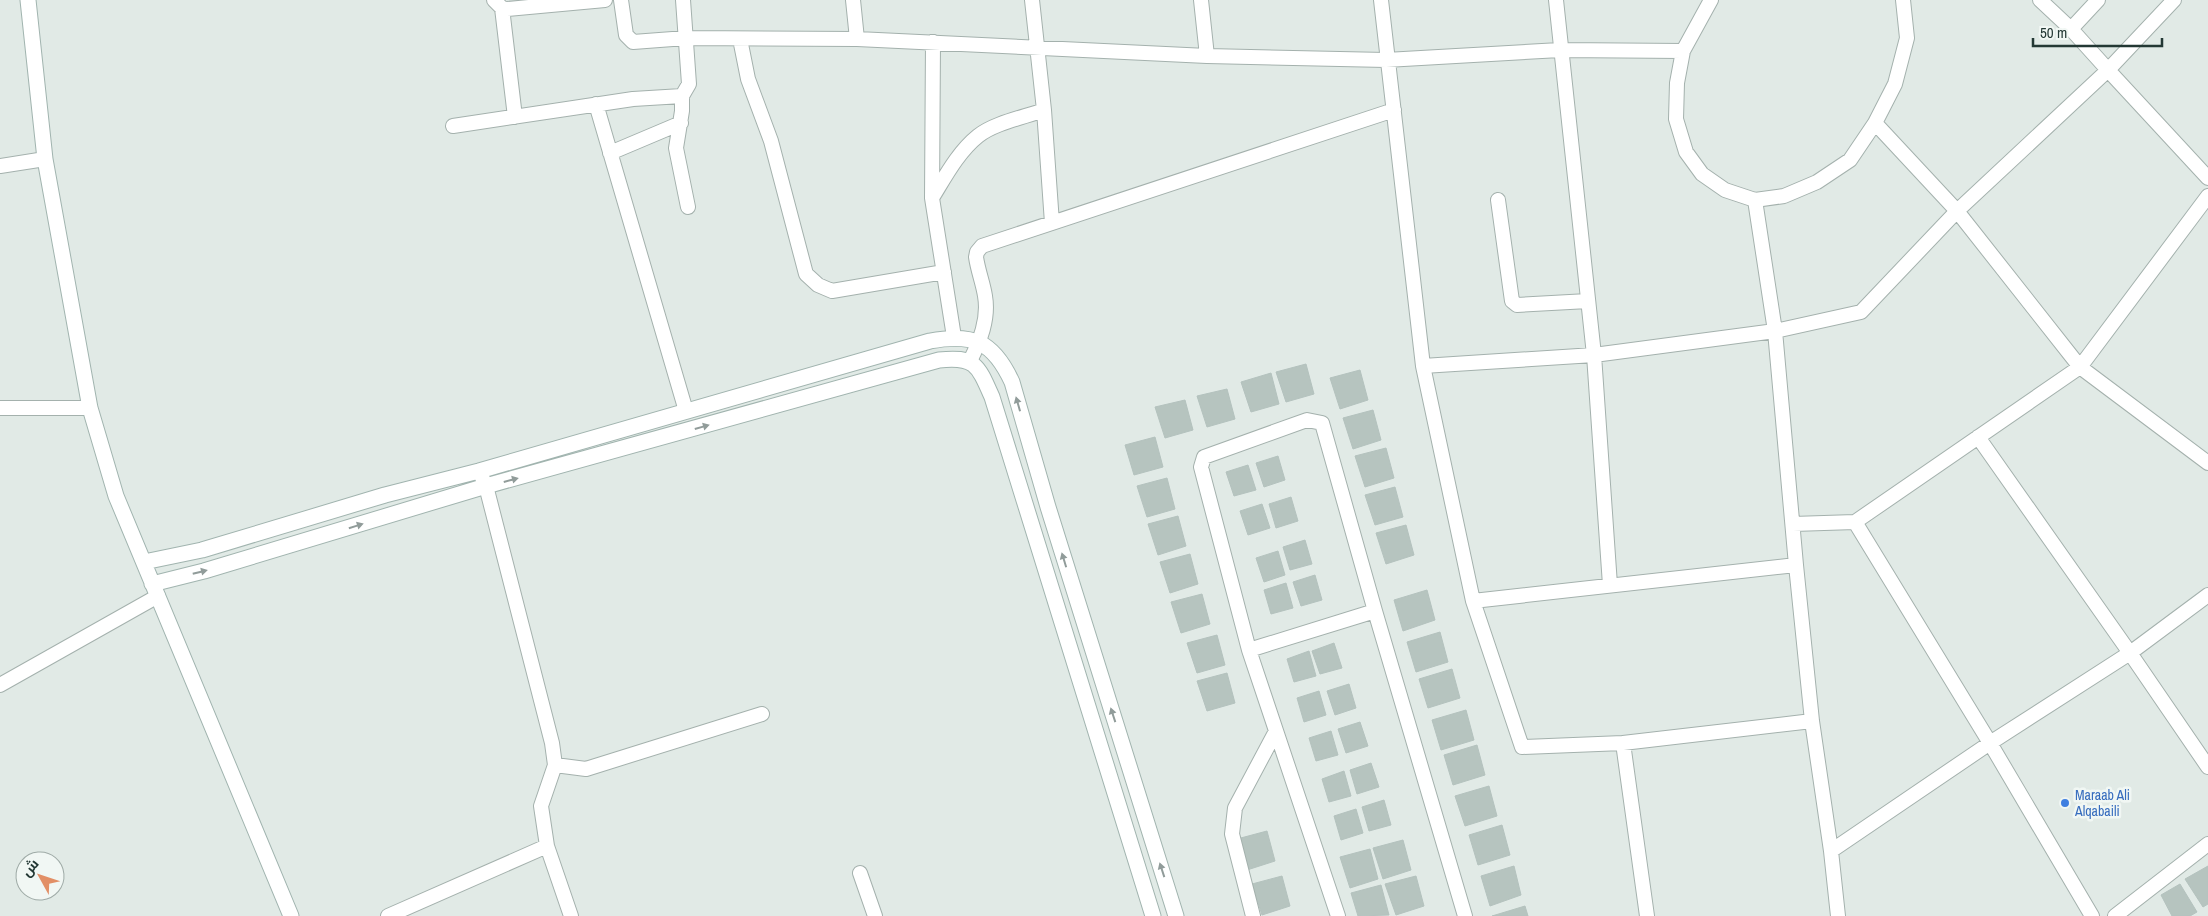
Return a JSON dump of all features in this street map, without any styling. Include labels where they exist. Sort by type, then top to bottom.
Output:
[{"type":"street","points":[[28,0],[45,159],[90,408],[116,496],[291,916]]},
{"type":"street","points":[[515,117],[498,4],[605,0]]},
{"type":"street","points":[[621,0],[626,35],[633,42],[686,38],[858,39],[1207,56],[1386,60],[1560,50],[1683,51]]},
{"type":"street","points":[[683,0],[688,84],[682,96],[681,123],[676,148],[688,207]]},
{"type":"street","points":[[853,0],[858,39]]},
{"type":"street","points":[[1032,0],[1044,110],[1052,223]]},
{"type":"street","points":[[1201,0],[1207,56]]},
{"type":"street","points":[[1381,0],[1386,60],[1394,110],[1423,366],[1473,601],[1522,747],[1622,743],[1812,721]]},
{"type":"street","points":[[1556,0],[1594,355],[1610,585]]},
{"type":"street","points":[[1711,0],[1683,51],[1677,83],[1676,119],[1686,152],[1702,174],[1725,190],[1755,200],[1784,196],[1817,182],[1850,160],[1875,124],[1896,84],[1907,38],[1904,0]]},
{"type":"street","points":[[2071,29],[2098,0]]},
{"type":"street","points":[[1423,366],[1594,355],[1775,331],[1861,312],[1957,211],[2108,70],[2174,0]]},
{"type":"street","points":[[2043,1],[2208,178]]},
{"type":"street","points":[[740,39],[748,79],[771,142],[806,274],[818,285],[832,291],[944,272]]},
{"type":"street","points":[[933,42],[932,198],[954,336]]},
{"type":"street","points":[[453,126],[633,98],[682,96]]},
{"type":"street","points":[[596,104],[681,413],[679,434]]},
{"type":"street","points":[[932,198],[954,163],[979,135],[1002,124],[1044,110]]},
{"type":"street","points":[[970,362],[979,343],[985,321],[985,297],[976,257],[979,249],[992,242],[1394,110]]},
{"type":"street","points":[[610,152],[681,123]]},
{"type":"street","points":[[1875,124],[1957,211],[2080,367],[2208,463]]},
{"type":"street","points":[[0,166],[45,159]]},
{"type":"street","points":[[1793,524],[1854,522],[2080,367],[2208,196]]},
{"type":"street","points":[[1498,200],[1512,302],[1517,305],[1588,301]]},
{"type":"street","points":[[1755,200],[1775,331],[1812,721],[1831,851],[1838,916]]},
{"type":"street","points":[[144,562],[202,550],[385,495],[479,471],[930,341],[954,336],[969,338],[996,355],[1012,382],[1048,507],[1176,916]]},
{"type":"street","points":[[0,685],[155,590],[213,568],[486,486],[679,434],[939,360],[958,358],[970,362],[982,376],[992,397],[1153,916]]},
{"type":"street","points":[[0,408],[90,408]]},
{"type":"street","points":[[1338,916],[1249,650],[1201,462],[1204,457],[1307,420],[1322,423],[1465,916]]},
{"type":"street","points":[[1978,437],[2208,767]]},
{"type":"street","points":[[479,471],[486,486],[552,743],[555,765],[541,806],[546,846],[570,916]]},
{"type":"street","points":[[1854,522],[1990,743],[2092,916]]},
{"type":"street","points":[[1473,601],[1796,566]]},
{"type":"street","points":[[1831,851],[1990,743],[2130,653],[2208,595]]},
{"type":"street","points":[[1249,650],[1375,611]]},
{"type":"street","points":[[1066,634],[1086,628]]},
{"type":"street","points":[[555,765],[586,769],[762,714]]},
{"type":"street","points":[[1253,916],[1232,834],[1232,821],[1235,808],[1276,731]]},
{"type":"street","points":[[1622,743],[1647,916]]},
{"type":"street","points":[[2115,916],[2208,844]]},
{"type":"street","points":[[388,916],[546,846]]},
{"type":"street","points":[[860,873],[875,916]]},
{"type":"building","points":[[1306,364],[1314,394],[1286,402],[1276,372]]},
{"type":"building","points":[[1360,370],[1368,400],[1340,409],[1330,378]]},
{"type":"building","points":[[1271,373],[1279,404],[1251,412],[1241,382]]},
{"type":"building","points":[[1227,389],[1235,419],[1207,427],[1197,396]]},
{"type":"building","points":[[1185,400],[1193,430],[1165,438],[1155,407]]},
{"type":"building","points":[[1373,410],[1381,440],[1353,449],[1343,418]]},
{"type":"building","points":[[1155,437],[1163,467],[1134,475],[1125,445]]},
{"type":"building","points":[[1386,448],[1394,478],[1365,487],[1355,456]]},
{"type":"building","points":[[1278,456],[1285,480],[1264,487],[1256,463]]},
{"type":"building","points":[[1248,465],[1256,490],[1234,496],[1226,472]]},
{"type":"building","points":[[1167,478],[1175,509],[1147,517],[1137,486]]},
{"type":"building","points":[[1395,487],[1403,517],[1375,525],[1365,495]]},
{"type":"building","points":[[1291,497],[1298,521],[1276,528],[1269,504]]},
{"type":"building","points":[[1262,504],[1270,528],[1248,535],[1240,511]]},
{"type":"building","points":[[1178,516],[1186,546],[1158,555],[1148,524]]},
{"type":"building","points":[[1406,525],[1414,555],[1386,564],[1376,533]]},
{"type":"building","points":[[1305,540],[1312,564],[1290,570],[1283,547]]},
{"type":"building","points":[[1278,551],[1285,575],[1264,582],[1256,558]]},
{"type":"building","points":[[1190,554],[1198,584],[1170,593],[1160,562]]},
{"type":"building","points":[[1315,575],[1322,600],[1301,606],[1293,582]]},
{"type":"building","points":[[1286,583],[1293,608],[1271,614],[1264,590]]},
{"type":"building","points":[[1427,590],[1435,620],[1403,631],[1394,600]]},
{"type":"building","points":[[1202,594],[1210,624],[1181,633],[1171,602]]},
{"type":"building","points":[[1440,632],[1448,662],[1416,672],[1407,642]]},
{"type":"building","points":[[1217,635],[1225,665],[1197,673],[1187,643]]},
{"type":"building","points":[[1334,643],[1342,668],[1320,674],[1312,651]]},
{"type":"building","points":[[1309,651],[1316,676],[1294,682],[1287,659]]},
{"type":"building","points":[[1452,669],[1460,698],[1428,708],[1419,679]]},
{"type":"building","points":[[1227,673],[1235,703],[1207,711],[1197,681]]},
{"type":"building","points":[[1349,684],[1356,708],[1335,715],[1327,691]]},
{"type":"building","points":[[1319,691],[1326,715],[1304,722],[1297,698]]},
{"type":"building","points":[[1466,710],[1474,740],[1441,750],[1432,720]]},
{"type":"building","points":[[1360,722],[1368,746],[1346,753],[1338,729]]},
{"type":"building","points":[[1331,731],[1338,755],[1316,761],[1309,738]]},
{"type":"building","points":[[1477,745],[1485,775],[1453,785],[1444,755]]},
{"type":"building","points":[[1371,763],[1379,787],[1357,794],[1350,770]]},
{"type":"building","points":[[1344,771],[1351,796],[1329,802],[1322,779]]},
{"type":"building","points":[[1489,786],[1497,816],[1465,826],[1455,796]]},
{"type":"building","points":[[1384,800],[1391,825],[1369,831],[1362,807]]},
{"type":"building","points":[[1356,809],[1363,833],[1341,840],[1334,816]]},
{"type":"building","points":[[1502,825],[1510,855],[1478,865],[1469,835]]},
{"type":"building","points":[[1267,831],[1275,861],[1247,870],[1237,839]]},
{"type":"building","points":[[1403,840],[1411,870],[1383,879],[1373,848]]},
{"type":"building","points":[[1370,849],[1378,879],[1350,888],[1340,857]]},
{"type":"building","points":[[1514,866],[1521,895],[1490,906],[1481,876]]},
{"type":"building","points":[[2208,866],[2208,904],[2203,907],[2185,879]]},
{"type":"building","points":[[1282,876],[1290,906],[1262,915],[1252,884]]},
{"type":"building","points":[[1416,876],[1424,906],[1396,915],[1385,884]]},
{"type":"building","points":[[2180,884],[2197,912],[2190,916],[2172,916],[2161,895]]},
{"type":"building","points":[[1381,885],[1389,915],[1358,916],[1351,893]]},
{"type":"building","points":[[1525,906],[1528,916],[1492,916]]},
{"type":"place","name":"Maraab Ali Alqabaili","points":[[2065,803]]}]
